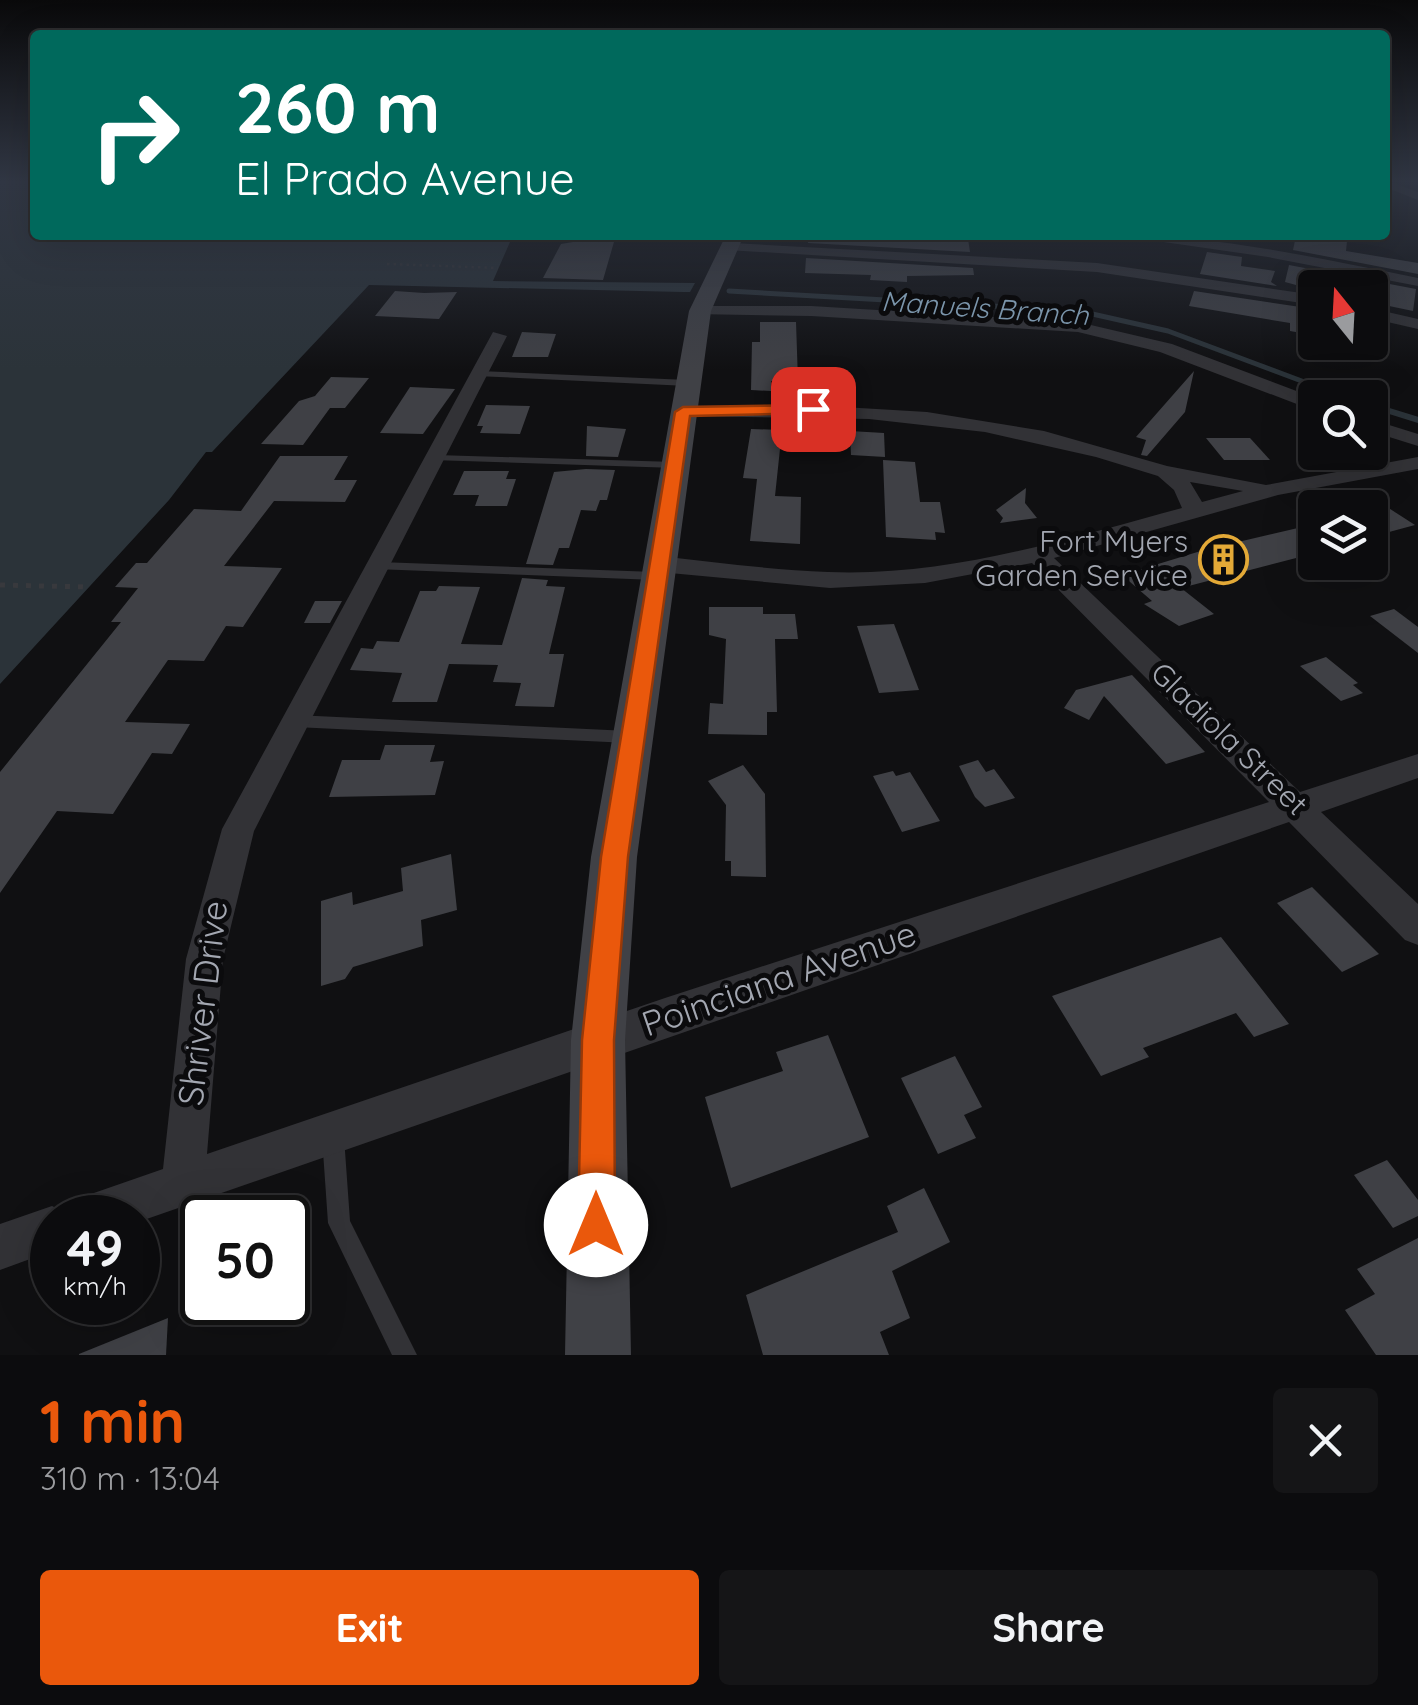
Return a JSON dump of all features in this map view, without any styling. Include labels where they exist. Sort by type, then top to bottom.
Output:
[{"type":"main road","points":[[598,1355],[598,1040],[630,738],[700,311],[732,243]]},
{"type":"street","points":[[768,243],[1080,263],[1204,278],[1298,297]]},
{"type":"street","points":[[1189,243],[1268,253],[1418,282]]},
{"type":"street","points":[[1264,243],[1268,253]]},
{"type":"street","points":[[700,311],[811,311],[1078,326],[1166,348],[1298,399]]},
{"type":"street","points":[[1388,317],[1418,324]]},
{"type":"street","name":"Shriver Drive","points":[[183,1183],[200,980],[217,884],[238,828],[499,336]]},
{"type":"street","points":[[686,397],[973,422],[1063,439],[1165,472],[1275,489]]},
{"type":"street","points":[[1388,430],[1418,440]]},
{"type":"street","points":[[658,570],[830,580],[925,575],[1037,554],[1275,489],[1418,463]]},
{"type":"street","points":[[1165,472],[1183,487],[1194,509]]},
{"type":"street","name":"Gladiola Street","points":[[1037,554],[1299,806],[1418,928]]},
{"type":"street","name":"Poinciana Avenue","points":[[149,1195],[598,1040],[1418,766]]},
{"type":"street","points":[[0,1247],[30,1237]]},
{"type":"lane","points":[[480,374],[686,397]]},
{"type":"lane","points":[[436,458],[676,465]]},
{"type":"lane","points":[[379,566],[658,570]]},
{"type":"lane","points":[[296,721],[630,738]]},
{"type":"lane","points":[[332,1131],[338,1223],[405,1355]]},
{"type":"path","points":[[386,264],[498,268]]},
{"type":"path","points":[[0,585],[89,588]]},
{"type":"shaded area","points":[[0,243],[509,243],[493,281],[695,283],[690,292],[369,285],[212,452],[206,452],[169,500],[0,684]]},
{"type":"building","points":[[614,243],[603,280],[543,278],[561,244]]},
{"type":"building","points":[[812,243],[969,243],[970,252]]},
{"type":"building","points":[[1294,243],[1347,243],[1346,251],[1418,263],[1418,274],[1293,250]]},
{"type":"building","points":[[1207,252],[1242,257],[1241,266],[1275,271],[1271,282],[1277,286],[1200,274]]},
{"type":"building","points":[[806,258],[973,268],[974,275],[907,276],[907,282],[870,280],[871,275],[805,273]]},
{"type":"building","points":[[1289,265],[1315,270],[1298,270],[1298,286],[1285,282]]},
{"type":"building","points":[[1388,284],[1416,289],[1413,311],[1388,306]]},
{"type":"building","points":[[395,291],[457,292],[439,319],[375,316]]},
{"type":"building","points":[[1194,291],[1298,307],[1298,332],[1290,331],[1290,323],[1189,306]]},
{"type":"building","points":[[760,322],[796,322],[798,381],[771,381],[771,391],[751,390],[752,342],[760,342]]},
{"type":"building","points":[[522,332],[556,334],[548,357],[512,357]]},
{"type":"building","points":[[1194,371],[1185,412],[1147,456],[1141,455],[1146,440],[1136,437]]},
{"type":"building","points":[[331,377],[369,378],[345,408],[330,408],[303,445],[261,444],[299,401],[315,396]]},
{"type":"building","points":[[410,387],[455,389],[423,434],[380,433]]},
{"type":"building","points":[[486,405],[530,406],[520,434],[480,433],[483,426],[477,426]]},
{"type":"building","points":[[587,426],[626,429],[618,457],[586,456]]},
{"type":"building","points":[[751,429],[782,430],[775,496],[801,497],[800,544],[750,541],[757,479],[743,478]]},
{"type":"building","points":[[850,431],[884,433],[885,457],[851,455]]},
{"type":"building","points":[[1206,438],[1250,438],[1270,460],[1224,460]]},
{"type":"building","points":[[280,456],[348,456],[334,480],[357,480],[345,502],[274,501],[224,566],[282,568],[243,627],[226,626],[204,661],[168,660],[125,722],[190,724],[172,754],[152,753],[113,814],[57,811],[0,893],[0,772],[121,622],[111,622],[138,588],[115,587],[136,563],[147,563],[194,509],[241,511]]},
{"type":"building","points":[[883,460],[915,462],[920,502],[940,502],[945,533],[935,532],[936,540],[886,537]]},
{"type":"building","points":[[615,470],[607,500],[600,500],[596,511],[581,510],[569,548],[559,548],[553,565],[526,564],[554,472]]},
{"type":"building","points":[[464,471],[509,471],[506,479],[516,479],[507,506],[475,506],[479,495],[453,495]]},
{"type":"building","points":[[1026,488],[1025,503],[1037,518],[1000,523],[1003,518],[996,510]]},
{"type":"building","points":[[1388,508],[1415,525],[1388,532]]},
{"type":"building","points":[[1298,528],[1298,558],[1181,588],[1214,614],[1179,626],[1144,604],[1152,601],[1122,575]]},
{"type":"building","points":[[522,578],[548,580],[546,586],[565,587],[549,654],[564,654],[554,707],[515,706],[521,683],[493,682],[498,665],[449,664],[437,702],[392,702],[402,673],[350,670],[361,648],[373,649],[377,641],[399,642],[420,591],[436,591],[439,586],[480,587],[461,644],[502,645]]},
{"type":"building","points":[[315,601],[342,601],[330,623],[304,623]]},
{"type":"building","points":[[709,607],[763,607],[763,614],[795,614],[798,639],[775,639],[777,712],[767,712],[767,735],[708,734],[710,703],[723,704],[726,639],[709,635]]},
{"type":"building","points":[[1394,609],[1418,627],[1418,653],[1370,616]]},
{"type":"building","points":[[894,624],[919,690],[879,693],[857,626]]},
{"type":"building","points":[[1326,657],[1358,683],[1353,685],[1363,693],[1341,701],[1300,666]]},
{"type":"building","points":[[1132,675],[1205,752],[1166,764],[1104,696],[1089,720],[1064,708],[1076,690]]},
{"type":"building","points":[[385,745],[435,745],[430,762],[444,761],[435,795],[329,797],[342,760],[380,760]]},
{"type":"building","points":[[978,760],[986,772],[994,769],[1015,798],[985,807],[975,797],[959,766]]},
{"type":"building","points":[[743,765],[765,794],[766,877],[731,876],[731,861],[725,861],[726,805],[708,781]]},
{"type":"building","points":[[893,771],[896,776],[910,772],[940,821],[902,832],[873,776]]},
{"type":"building","points":[[451,854],[457,910],[421,920],[423,946],[353,967],[345,979],[321,986],[321,901],[352,892],[353,905],[403,891],[401,868]]},
{"type":"building","points":[[1312,887],[1379,954],[1342,972],[1277,903]]},
{"type":"building","points":[[1221,937],[1289,1024],[1254,1037],[1236,1013],[1143,1048],[1149,1057],[1101,1076],[1052,996]]},
{"type":"building","points":[[828,1035],[869,1137],[731,1188],[705,1097],[783,1071],[776,1052]]},
{"type":"building","points":[[955,1056],[982,1107],[964,1115],[976,1138],[938,1154],[901,1078]]},
{"type":"building","points":[[1387,1160],[1418,1200],[1418,1216],[1393,1228],[1354,1175]]},
{"type":"building","points":[[924,1188],[950,1242],[892,1271],[910,1318],[880,1332],[889,1355],[763,1355],[746,1295],[898,1232],[887,1206]]},
{"type":"building","points":[[1418,1238],[1418,1355],[1376,1355],[1345,1310],[1375,1294],[1357,1269]]},
{"type":"building","points":[[168,1318],[166,1355],[79,1355],[151,1325],[160,1325]]},
{"type":"waterway","name":"Manuels Branch","points":[[729,291],[1079,311],[1168,331],[1299,380]]},
{"type":"waterway","name":"Manuels Branch","points":[[1388,411],[1418,420]]},
{"type":"place","name":"Fort Myers Garden Service","points":[[1223,559]]},
{"type":"route","points":[[596,1225],[598,1040],[614,857],[683,412],[813,409]]}]
